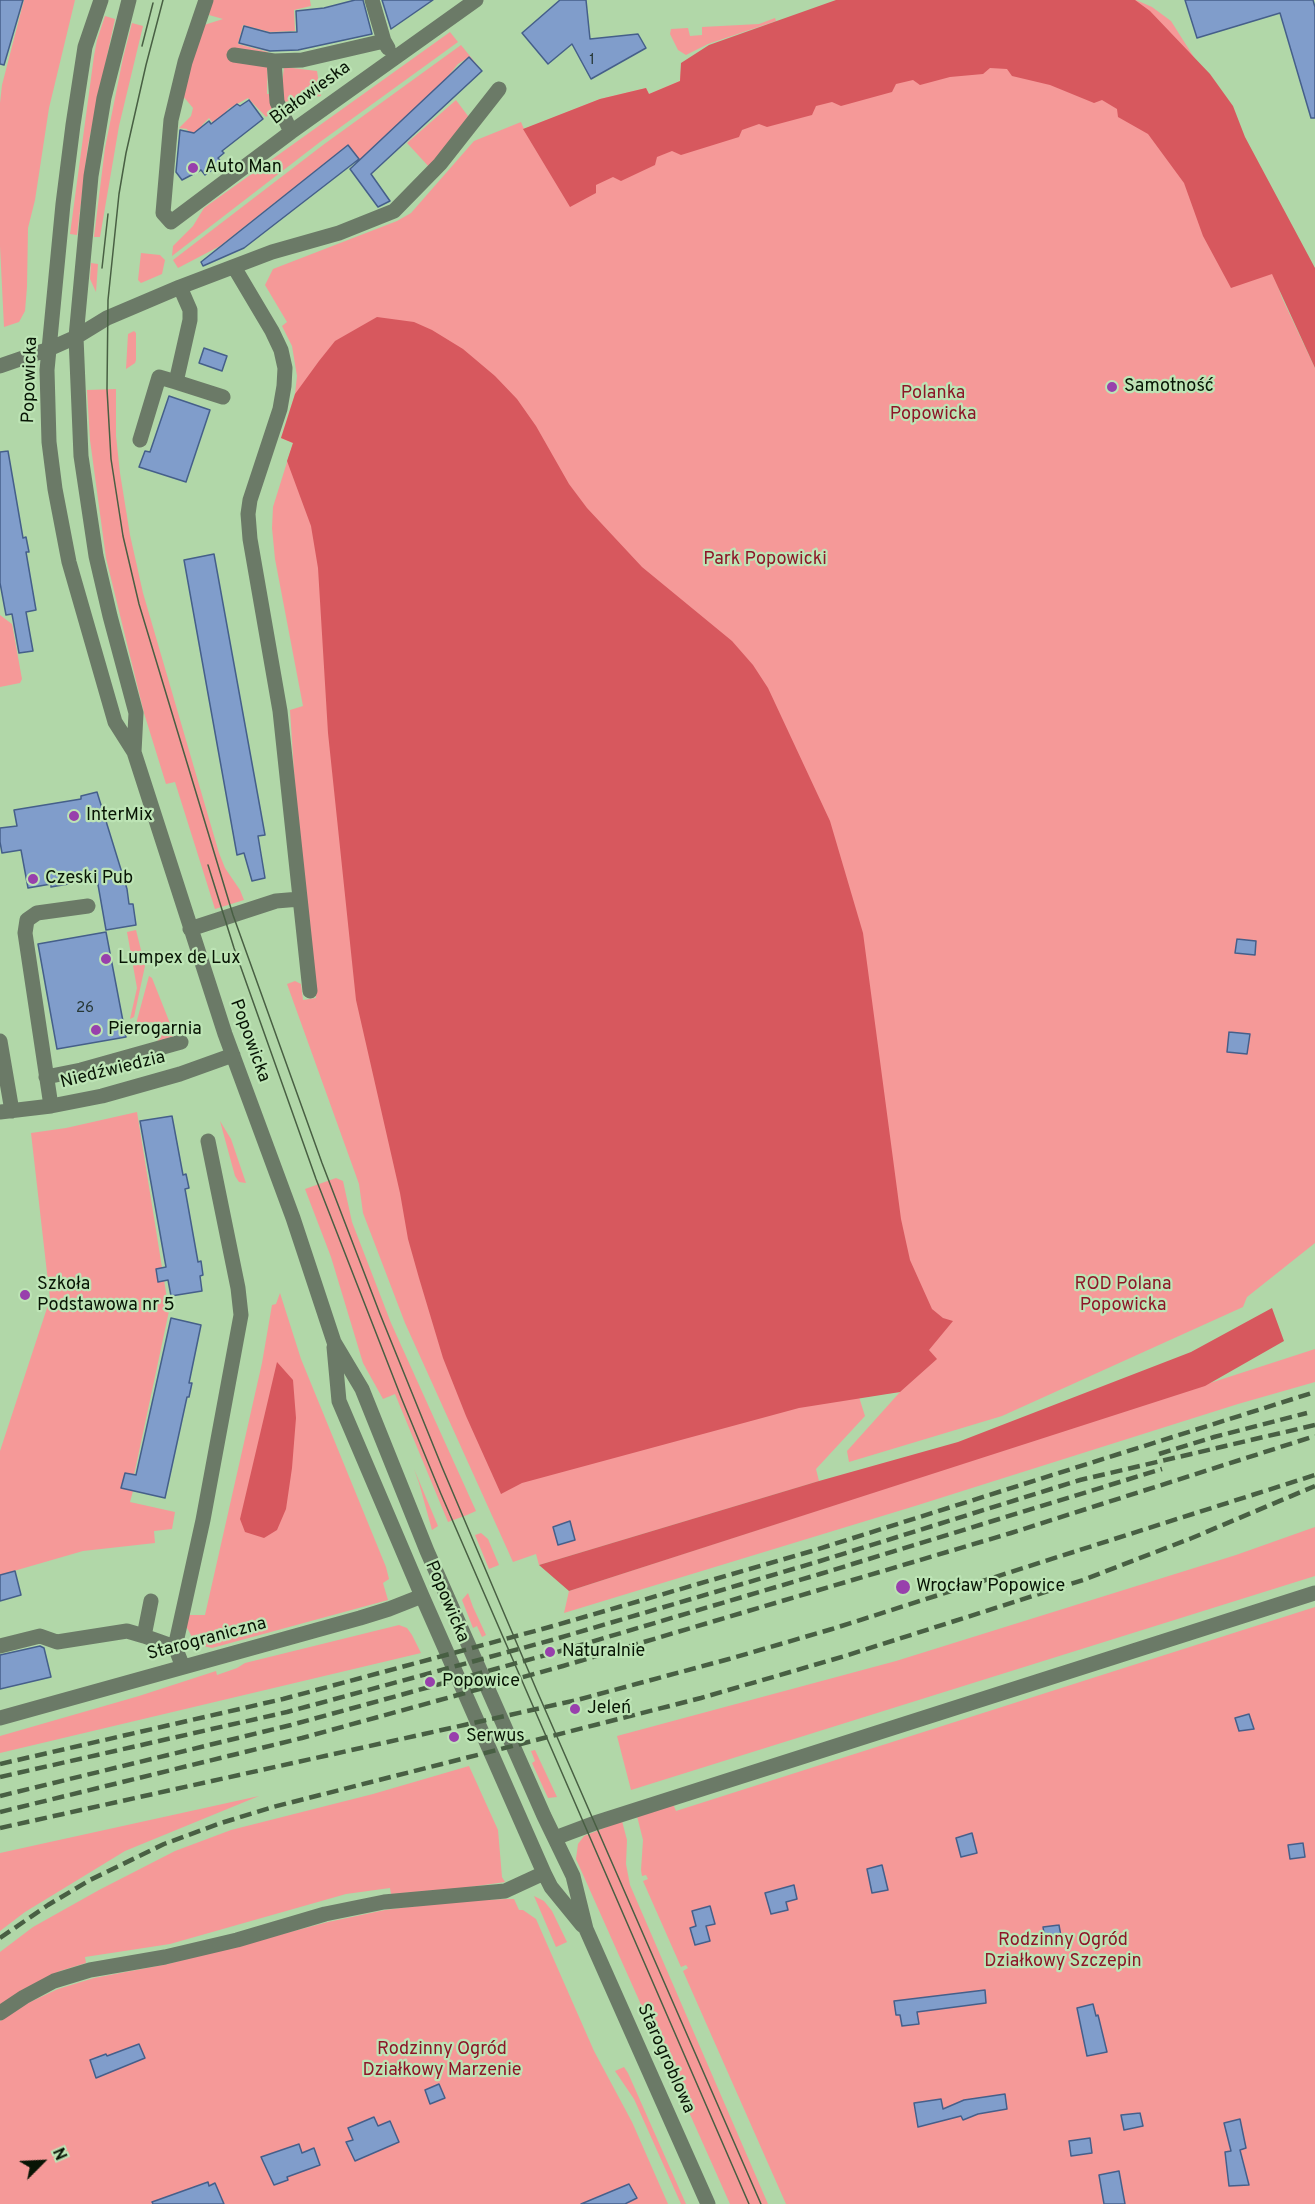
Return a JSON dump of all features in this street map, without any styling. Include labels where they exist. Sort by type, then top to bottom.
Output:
[{"type":"street","name":"Popowicka","points":[[101,0],[85,47],[64,193],[49,349],[47,416],[55,489],[72,573],[115,722],[134,752],[190,929],[293,1218],[334,1342],[362,1389],[427,1551],[555,1838]]},
{"type":"street","name":"Popowicka","points":[[129,0],[104,98],[91,176],[76,337],[78,410],[83,467],[96,556],[136,714],[134,752]]},
{"type":"street","name":"Białowieska","points":[[206,0],[185,62],[171,120],[163,213],[171,222],[291,132],[476,0]]},
{"type":"street","points":[[372,0],[384,41],[394,58]]},
{"type":"street","points":[[234,55],[274,61],[302,60],[384,41]]},
{"type":"street","points":[[274,61],[278,102],[291,132]]},
{"type":"street","points":[[0,366],[49,349],[76,337],[107,318],[180,287],[290,246],[339,233],[394,211],[440,164],[499,89]]},
{"type":"street","points":[[234,267],[272,331],[281,350],[285,368],[280,409],[250,500],[248,514],[250,539],[280,711],[310,991]]},
{"type":"street","points":[[176,382],[190,320],[190,310],[180,287]]},
{"type":"street","points":[[140,440],[159,377],[223,397]]},
{"type":"street","points":[[190,929],[276,901],[300,899]]},
{"type":"street","points":[[51,1106],[25,933],[27,920],[37,913],[87,906]]},
{"type":"street","points":[[0,1041],[6,1111]]},
{"type":"street","points":[[46,1077],[81,1070],[181,1042]]},
{"type":"street","name":"Niedźwiedzia","points":[[6,1111],[51,1106],[130,1088],[180,1074],[233,1055]]},
{"type":"street","points":[[183,1667],[176,1647],[203,1520],[241,1315],[238,1288],[208,1141]]},
{"type":"street","name":"Popowicka","points":[[334,1342],[339,1401],[544,1873]]},
{"type":"street","points":[[555,1838],[595,1823],[1315,1593]]},
{"type":"street","name":"Starograniczna","points":[[0,1718],[389,1609],[422,1596]]},
{"type":"street","points":[[144,1635],[151,1601]]},
{"type":"street","points":[[0,1646],[40,1636],[57,1642],[127,1631],[176,1647]]},
{"type":"street","name":"Starogroblowa","points":[[555,1838],[573,1876],[586,1929],[708,2204]]},
{"type":"street","points":[[0,2013],[54,1981],[90,1970],[165,1957],[237,1940],[325,1914],[384,1902],[505,1891],[544,1873]]},
{"type":"street","name":"Starogroblowa","points":[[544,1873],[551,1887],[586,1929]]},
{"type":"green space","points":[[24,0],[75,0],[49,108],[35,200],[28,228],[25,311],[19,322],[4,327],[0,246],[0,103],[2,85]]},
{"type":"green space","points":[[211,0],[310,0],[311,6],[294,10],[295,31],[270,32],[243,25],[238,44],[268,52],[267,94],[281,93],[284,67],[317,71],[321,96],[284,102],[266,117],[248,98],[228,109],[221,119],[223,135],[209,118],[191,137],[187,129],[179,128],[191,116],[193,108],[183,96],[185,73],[204,25],[223,19],[209,15]]},
{"type":"green space","name":"Park Popowicki","points":[[865,0],[1136,0],[1152,7],[1171,21],[1202,70],[1282,298],[1315,368],[1315,1243],[1247,1297],[1243,1307],[1002,1416],[849,1462],[847,1451],[900,1392],[859,1397],[865,1416],[816,1469],[819,1481],[539,1565],[536,1554],[513,1562],[405,1323],[363,1213],[359,1184],[287,984],[295,981],[301,984],[303,1000],[316,998],[296,802],[290,710],[303,706],[275,559],[272,528],[273,507],[293,443],[281,438],[295,394],[297,376],[292,346],[282,326],[287,322],[265,285],[273,269],[397,221],[411,213],[474,141],[521,122],[524,129],[600,99],[646,88],[649,94],[680,81],[681,70]]},
{"type":"green space","points":[[105,16],[115,19],[88,145],[77,235],[70,234],[94,56]]},
{"type":"green space","points":[[775,18],[776,21],[708,44],[686,55],[678,50],[670,34],[671,29],[688,28],[690,36],[702,35],[702,27],[759,24]]},
{"type":"green space","points":[[132,23],[143,26],[119,126],[100,237],[94,237],[105,148]]},
{"type":"green space","points":[[450,32],[458,42],[320,142],[172,256],[173,246],[193,226],[204,208]]},
{"type":"green space","points":[[461,45],[482,71],[469,57],[458,64],[445,80],[364,157],[359,159],[348,145],[220,246],[178,268],[173,260],[323,145]]},
{"type":"green space","points":[[456,100],[471,120],[430,168],[407,143]]},
{"type":"green space","points":[[141,253],[160,255],[165,260],[162,274],[141,283],[138,280]]},
{"type":"green space","points":[[91,263],[98,264],[96,292],[90,279]]},
{"type":"green space","points":[[134,331],[136,333],[136,360],[126,369],[128,334]]},
{"type":"green space","points":[[116,389],[116,436],[120,473],[130,535],[143,593],[219,853],[244,900],[215,909],[175,782],[166,784],[144,713],[106,558],[90,440],[87,390]]},
{"type":"green space","points":[[0,615],[12,624],[22,679],[20,683],[0,687]]},
{"type":"green space","points":[[136,930],[145,966],[134,1017],[130,1019],[137,988],[127,932]]},
{"type":"green space","points":[[149,976],[152,978],[175,1036],[158,1041],[152,1022],[136,1024]]},
{"type":"green space","points":[[137,1112],[169,1311],[134,1475],[125,1473],[121,1488],[133,1491],[130,1502],[175,1512],[172,1529],[154,1531],[155,1543],[83,1551],[0,1575],[0,1451],[50,1299],[31,1133],[66,1128]]},
{"type":"green space","points":[[220,1121],[231,1139],[246,1183],[239,1182],[235,1176]]},
{"type":"green space","points":[[336,1178],[343,1181],[352,1222],[391,1323],[476,1511],[448,1522],[395,1394],[383,1399],[363,1363],[331,1257],[305,1189]]},
{"type":"green space","points":[[280,1293],[301,1359],[386,1567],[389,1579],[383,1583],[388,1600],[212,1648],[203,1646],[192,1637],[186,1626],[187,1615],[205,1615],[262,1363],[272,1305],[276,1304]]},
{"type":"green space","points":[[1315,1349],[1315,1382],[564,1613],[569,1591]]},
{"type":"green space","points":[[414,1469],[438,1526],[432,1530],[419,1483]]},
{"type":"green space","points":[[1315,1527],[1315,1576],[631,1790],[617,1736],[896,1661],[1236,1555]]},
{"type":"green space","points":[[481,1533],[488,1539],[499,1565],[489,1569],[475,1535]]},
{"type":"green space","points":[[468,1593],[486,1635],[482,1637],[477,1626],[473,1628],[462,1600]]},
{"type":"green space","name":"Rodzinny Ogród Działkowy Szczepin","points":[[1315,1607],[1315,2204],[786,2204],[683,1971],[688,1968],[686,1965],[681,1967],[643,1881],[648,1879],[646,1875],[642,1876],[643,1840],[637,1816],[673,1804],[676,1811]]},
{"type":"green space","points":[[399,1625],[407,1628],[421,1653],[0,1753],[0,1736],[216,1671],[217,1675],[245,1663]]},
{"type":"green space","points":[[535,1750],[557,1797],[548,1798],[532,1763],[535,1761],[531,1751]]},
{"type":"green space","points":[[469,1766],[498,1830],[502,1877],[505,1882],[391,1894],[390,1888],[346,1894],[170,1944],[85,1957],[86,1963],[60,1971],[22,1990],[0,2006],[0,1952],[33,1927],[175,1851],[231,1830],[373,1794]]},
{"type":"green space","points":[[259,1796],[125,1851],[25,1912],[0,1931],[0,1853]]},
{"type":"green space","points":[[622,1821],[627,1840],[626,1864],[630,1885],[768,2204],[730,2204],[576,1859],[578,1844],[584,1836]]},
{"type":"green space","points":[[534,1896],[544,1901],[552,1911],[567,1942],[556,1947]]},
{"type":"green space","name":"Rodzinny Ogród Działkowy Marzenie","points":[[514,1899],[519,1910],[523,1910],[536,1919],[594,2051],[632,2122],[668,2204],[0,2204],[0,2021],[28,2003],[58,1989],[94,1978],[168,1964],[328,1922],[385,1910],[459,1901]]},
{"type":"green space","points":[[624,2067],[686,2204],[681,2204],[634,2099],[615,2071]]},
{"type":"shaded area","points":[[836,0],[1135,0],[1150,11],[1210,74],[1233,106],[1245,137],[1315,268],[1315,368],[1272,274],[1231,288],[1203,236],[1184,183],[1148,134],[1118,117],[1117,109],[1102,100],[1094,103],[1050,85],[1012,76],[1007,69],[990,68],[983,74],[950,77],[920,85],[913,80],[896,84],[892,92],[841,106],[832,102],[816,106],[812,115],[767,127],[759,124],[742,130],[739,137],[681,155],[672,151],[657,157],[655,165],[621,181],[613,177],[596,185],[596,193],[570,207],[523,129],[600,99],[646,88],[649,94],[680,81],[681,63],[709,45]]},
{"type":"shaded area","points":[[377,317],[414,322],[432,330],[463,349],[495,376],[517,399],[536,426],[569,484],[587,508],[642,567],[732,641],[753,665],[768,688],[830,821],[863,933],[901,1219],[910,1260],[932,1309],[943,1318],[953,1321],[929,1350],[937,1359],[900,1392],[799,1408],[522,1483],[501,1494],[443,1358],[419,1278],[408,1239],[400,1193],[356,1000],[328,733],[318,568],[311,526],[287,461],[293,443],[281,438],[295,394],[319,361],[335,341]]},
{"type":"shaded area","points":[[1272,1308],[1284,1341],[1205,1386],[569,1591],[539,1565],[958,1442],[1191,1352]]},
{"type":"shaded area","points":[[277,1362],[293,1380],[296,1418],[286,1509],[277,1530],[264,1538],[245,1532],[240,1519]]},
{"type":"building","points":[[0,0],[23,0],[4,65],[0,64]]},
{"type":"building","points":[[363,0],[372,34],[298,50],[270,51],[239,43],[244,26],[270,33],[297,32],[296,11],[324,8]]},
{"type":"building","points":[[382,0],[433,0],[391,29]]},
{"type":"building","points":[[560,0],[586,0],[590,39],[638,34],[646,48],[591,79],[572,44],[548,64],[522,33]]},
{"type":"building","points":[[1185,0],[1313,0],[1315,7],[1315,118],[1311,118],[1280,13],[1197,38]]},
{"type":"building","points":[[469,57],[482,71],[371,174],[390,201],[378,207],[350,169]]},
{"type":"building","points":[[249,100],[263,119],[222,151],[224,153],[218,158],[222,163],[205,175],[201,170],[182,180],[176,172],[180,130],[194,133],[209,121],[211,124],[237,104],[240,106]]},
{"type":"building","points":[[348,145],[359,159],[244,248],[203,266],[201,262]]},
{"type":"building","points":[[204,348],[227,356],[222,371],[199,363]]},
{"type":"building","points":[[169,396],[210,410],[186,482],[139,467],[145,451],[150,452]]},
{"type":"building","points":[[8,451],[23,538],[26,537],[29,552],[26,552],[36,610],[26,612],[33,651],[19,653],[12,614],[6,615],[0,583],[0,452]]},
{"type":"building","points":[[214,554],[265,835],[258,836],[265,878],[252,881],[244,853],[237,855],[184,560]]},
{"type":"building","points":[[97,792],[127,889],[129,904],[133,904],[136,925],[106,930],[97,879],[51,887],[51,884],[28,888],[21,850],[2,853],[0,828],[17,826],[14,810],[81,799],[81,796]]},
{"type":"building","points":[[106,932],[126,1037],[57,1049],[38,944]]},
{"type":"building","points":[[1237,939],[1256,941],[1255,955],[1235,953]]},
{"type":"building","points":[[1229,1032],[1250,1034],[1247,1054],[1227,1052]]},
{"type":"building","points":[[172,1116],[183,1175],[186,1174],[189,1188],[185,1189],[198,1262],[201,1261],[203,1275],[200,1276],[202,1291],[171,1296],[168,1280],[158,1282],[156,1269],[166,1267],[140,1121]]},
{"type":"building","points":[[171,1318],[201,1325],[189,1383],[192,1383],[165,1498],[121,1488],[125,1473],[136,1475]]},
{"type":"building","points":[[570,1521],[575,1540],[558,1545],[553,1527]]},
{"type":"building","points":[[15,1571],[21,1595],[0,1601],[0,1575]]},
{"type":"building","points":[[40,1646],[44,1648],[51,1677],[0,1689],[0,1655]]},
{"type":"building","points":[[1249,1714],[1254,1729],[1239,1731],[1235,1718]]},
{"type":"building","points":[[972,1833],[977,1853],[961,1857],[956,1838]]},
{"type":"building","points":[[1303,1843],[1305,1857],[1290,1859],[1288,1845]]},
{"type":"building","points":[[882,1865],[888,1890],[872,1893],[867,1869]]},
{"type":"building","points":[[794,1885],[797,1899],[786,1902],[788,1910],[771,1914],[765,1893]]},
{"type":"building","points":[[710,1906],[715,1924],[706,1926],[710,1941],[695,1945],[690,1928],[696,1926],[692,1911]]},
{"type":"building","points":[[1059,1925],[1062,1942],[1046,1945],[1043,1927]]},
{"type":"building","points":[[985,1990],[986,2003],[917,2012],[919,2024],[902,2026],[900,2015],[896,2015],[894,2001]]},
{"type":"building","points":[[1093,2004],[1107,2052],[1087,2056],[1077,2008]]},
{"type":"building","points":[[139,2044],[145,2058],[96,2078],[90,2060]]},
{"type":"building","points":[[439,2084],[445,2098],[430,2104],[425,2090]]},
{"type":"building","points":[[1005,2094],[1007,2109],[978,2114],[963,2120],[961,2116],[918,2127],[914,2103],[941,2099],[943,2109],[964,2100]]},
{"type":"building","points":[[1140,2113],[1143,2126],[1124,2130],[1121,2115]]},
{"type":"building","points":[[374,2117],[378,2126],[390,2121],[399,2142],[355,2161],[346,2142],[353,2140],[348,2128]]},
{"type":"building","points":[[1240,2119],[1246,2148],[1240,2150],[1249,2185],[1229,2186],[1225,2152],[1231,2151],[1224,2123]]},
{"type":"building","points":[[1090,2138],[1092,2153],[1071,2156],[1069,2141]]},
{"type":"building","points":[[299,2144],[302,2153],[314,2148],[320,2165],[287,2177],[288,2180],[274,2185],[261,2157]]},
{"type":"building","points":[[1119,2171],[1125,2204],[1104,2204],[1099,2175]]},
{"type":"building","points":[[208,2182],[209,2186],[215,2183],[224,2204],[153,2204],[152,2202]]},
{"type":"building","points":[[629,2184],[637,2198],[625,2204],[581,2204]]},
{"type":"tram line","points":[[163,0],[126,153],[119,194],[108,300],[107,389],[111,459],[123,536],[139,604],[233,915],[322,1163],[380,1314],[537,1691],[761,2204]]},
{"type":"tram line","points":[[142,46],[153,3]]},
{"type":"tram line","points":[[102,268],[108,214]]},
{"type":"tram line","points":[[208,865],[234,948],[316,1179],[401,1397],[749,2204]]},
{"type":"railway","points":[[0,1764],[283,1699],[546,1628],[812,1551],[1315,1392]]},
{"type":"railway","points":[[1159,1454],[1307,1413]]},
{"type":"railway","points":[[0,1777],[287,1712],[552,1640],[817,1562],[1080,1480],[1315,1425]]},
{"type":"railway","points":[[0,1812],[302,1738],[563,1666],[1011,1533],[1315,1436]]},
{"type":"railway","points":[[0,1796],[291,1725],[557,1652],[1162,1469]]},
{"type":"railway","points":[[0,1828],[577,1700],[832,1629],[1315,1475]]},
{"type":"railway","points":[[0,1938],[90,1880],[164,1844],[218,1824],[273,1807],[701,1698],[845,1656],[1083,1580],[1192,1538],[1315,1486]]},
{"type":"place","name":"Auto Man","points":[[193,168]]},
{"type":"place","name":"Samotność","points":[[1112,387]]},
{"type":"place","name":"InterMix","points":[[74,816]]},
{"type":"place","name":"Czeski Pub","points":[[33,879]]},
{"type":"place","name":"Lumpex de Lux","points":[[106,959]]},
{"type":"place","name":"Pierogarnia","points":[[96,1030]]},
{"type":"place","name":"Szkoła Podstawowa nr 5","points":[[25,1295]]},
{"type":"place","name":"Wrocław Popowice","points":[[903,1587]]},
{"type":"place","name":"Naturalnie","points":[[550,1652]]},
{"type":"place","name":"Popowice","points":[[430,1682]]},
{"type":"place","name":"Jeleń","points":[[575,1709]]},
{"type":"place","name":"Serwus","points":[[454,1737]]},
{"type":"park label","name":"Polanka Popowicka","points":[[933,404]]},
{"type":"park label","name":"ROD Polana Popowicka","points":[[1123,1295]]}]
